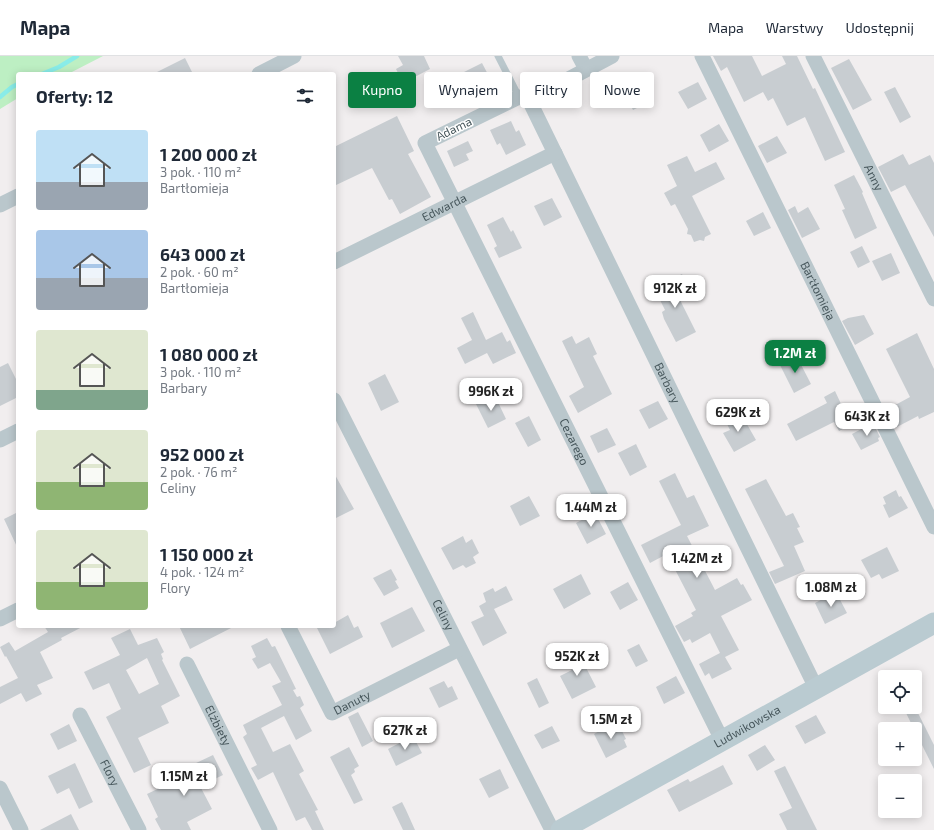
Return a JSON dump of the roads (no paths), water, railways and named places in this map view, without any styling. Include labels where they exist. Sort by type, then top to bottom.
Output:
[{"type":"street","points":[[263,72],[294,56]]},
{"type":"street","name":"Adama","points":[[566,72],[582,62],[612,56]]},
{"type":"street","name":"Bartłomieja","points":[[702,56],[934,527]]},
{"type":"street","name":"Anny","points":[[813,56],[934,299]]},
{"type":"street","name":"Adama","points":[[425,143],[520,101]]},
{"type":"street","name":"Barbary","points":[[529,108],[555,153],[816,688]]},
{"type":"street","name":"Cezarego","points":[[425,143],[722,740]]},
{"type":"street","name":"Edwarda","points":[[336,261],[555,153]]},
{"type":"street","points":[[0,205],[16,197]]},
{"type":"street","name":"Celiny","points":[[336,404],[552,830]]},
{"type":"street","points":[[0,440],[16,432]]},
{"type":"street","points":[[0,619],[16,611]]},
{"type":"street","name":"Ludwikowska","points":[[562,830],[934,623]]},
{"type":"street","name":"Danuty","points":[[289,628],[332,714],[459,649]]},
{"type":"street","name":"Elżbiety","points":[[187,664],[270,830]]},
{"type":"street","name":"Flory","points":[[80,715],[139,830]]},
{"type":"street","points":[[0,788],[21,830]]},
{"type":"lane","points":[[498,56],[520,92]]},
{"type":"waterway","points":[[47,72],[59,67],[77,56]]},
{"type":"waterway","points":[[0,97],[16,85]]}]
